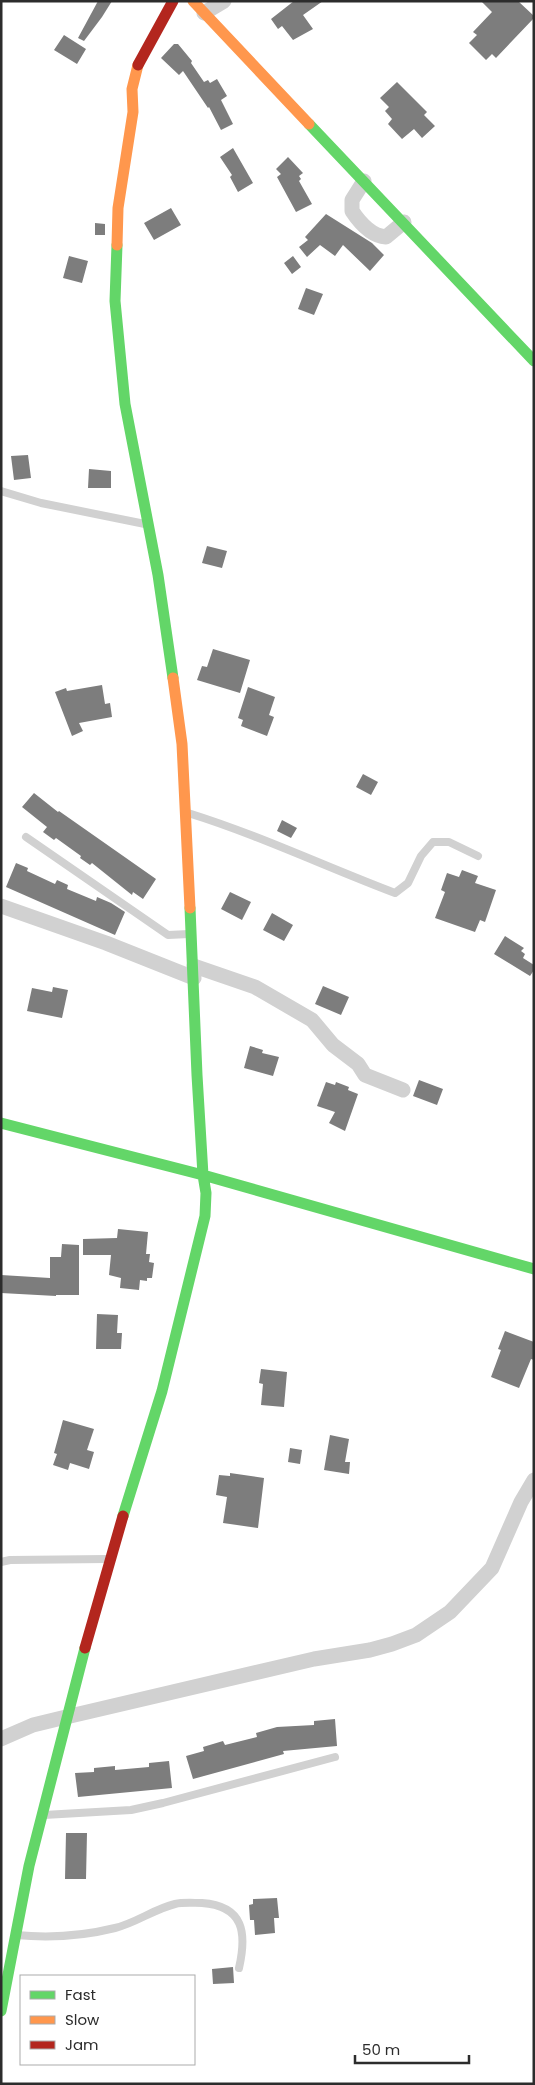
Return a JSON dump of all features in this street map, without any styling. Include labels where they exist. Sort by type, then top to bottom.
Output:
[{"type":"street","points":[[1,2011],[29,1866],[66,1717],[109,1559],[162,1391],[202,1226],[206,1194],[202,1175],[182,744],[150,525],[134,457],[125,404],[115,301],[118,208],[133,112],[132,89],[138,64],[173,1]]},
{"type":"street","points":[[192,1],[534,361]]},
{"type":"street","points":[[204,13],[224,1]]},
{"type":"street","points":[[364,181],[352,200],[352,211],[359,221],[376,236],[386,237],[404,222]]},
{"type":"street","points":[[1,906],[194,972],[255,987],[312,1020],[333,1045],[358,1064],[366,1075],[403,1090]]},
{"type":"street","points":[[1,1123],[202,1175],[534,1269]]},
{"type":"street","points":[[1,1739],[33,1725],[314,1659],[370,1650],[416,1635],[450,1612],[492,1568],[521,1502],[534,1480]]},
{"type":"lane","points":[[1,491],[41,503],[150,525]]},
{"type":"lane","points":[[186,812],[292,850],[322,865],[395,893],[408,883],[420,856],[434,842],[448,842],[478,856]]},
{"type":"lane","points":[[26,837],[168,935],[191,934]]},
{"type":"lane","points":[[1,1562],[10,1560],[109,1559]]},
{"type":"lane","points":[[42,1816],[132,1810],[335,1756]]},
{"type":"lane","points":[[16,1935],[56,1937],[113,1929],[175,1904],[209,1904],[224,1907],[235,1915],[242,1929],[243,1947],[239,1968]]},
{"type":"building","points":[[98,1],[112,1],[84,41],[78,38]]},
{"type":"building","points":[[294,1],[323,1],[303,15],[313,29],[293,40],[282,26],[278,29],[271,19]]},
{"type":"building","points":[[481,1],[518,1],[534,16],[496,58],[492,54],[486,60],[469,43],[477,35],[473,32],[492,12]]},
{"type":"building","points":[[64,35],[86,49],[77,64],[54,50]]},
{"type":"building","points":[[174,44],[178,44],[192,61],[191,63],[204,82],[208,80],[210,83],[217,79],[227,96],[221,100],[233,124],[221,130],[209,107],[183,71],[179,75],[161,58]]},
{"type":"building","points":[[397,82],[427,112],[424,115],[435,126],[422,138],[414,129],[402,139],[388,124],[392,119],[385,111],[389,107],[380,98]]},
{"type":"building","points":[[233,148],[253,183],[238,192],[230,177],[232,175],[220,157]]},
{"type":"building","points":[[288,157],[303,173],[299,176],[301,179],[299,181],[312,204],[296,212],[277,177],[281,174],[276,169]]},
{"type":"building","points":[[171,208],[181,225],[154,240],[144,223]]},
{"type":"building","points":[[326,214],[372,243],[384,255],[370,271],[343,245],[335,256],[320,245],[307,257],[299,247],[308,240],[305,237]]},
{"type":"building","points":[[95,223],[105,224],[105,235],[95,235]]},
{"type":"building","points":[[69,256],[88,261],[82,283],[63,278]]},
{"type":"building","points":[[293,256],[301,267],[292,274],[284,263]]},
{"type":"building","points":[[306,288],[323,294],[314,315],[298,309]]},
{"type":"building","points":[[28,455],[31,478],[14,480],[11,456]]},
{"type":"building","points":[[89,469],[111,471],[111,488],[88,488]]},
{"type":"building","points":[[207,546],[227,551],[222,568],[202,563]]},
{"type":"building","points":[[213,649],[250,660],[240,693],[197,680],[202,666],[207,667]]},
{"type":"building","points":[[102,685],[105,704],[110,703],[112,717],[79,723],[83,731],[72,736],[55,692],[66,688],[67,691]]},
{"type":"building","points":[[248,687],[275,697],[269,715],[274,717],[267,736],[241,726],[243,720],[238,718]]},
{"type":"building","points":[[363,774],[378,782],[371,795],[356,787]]},
{"type":"building","points":[[34,793],[58,812],[156,879],[143,899],[133,892],[132,895],[92,863],[90,865],[56,838],[54,840],[43,832],[47,827],[22,807]]},
{"type":"building","points":[[282,820],[297,828],[291,838],[277,831]]},
{"type":"building","points":[[16,863],[28,868],[27,871],[55,884],[57,880],[68,885],[67,889],[96,901],[97,897],[125,912],[115,935],[6,887]]},
{"type":"building","points":[[462,870],[478,876],[475,883],[496,890],[485,922],[480,920],[475,932],[435,918],[445,892],[441,890],[447,873],[459,877]]},
{"type":"building","points":[[230,892],[251,902],[242,920],[221,909]]},
{"type":"building","points":[[272,913],[293,925],[284,941],[263,930]]},
{"type":"building","points":[[505,936],[524,948],[521,951],[525,954],[523,958],[534,965],[534,970],[530,976],[494,954]]},
{"type":"building","points":[[323,986],[349,997],[341,1015],[315,1004]]},
{"type":"building","points":[[53,987],[68,990],[62,1018],[27,1011],[32,988],[52,992]]},
{"type":"building","points":[[250,1046],[263,1050],[262,1053],[279,1057],[273,1076],[244,1068]]},
{"type":"building","points":[[419,1080],[443,1089],[437,1105],[413,1096]]},
{"type":"building","points":[[326,1082],[335,1085],[336,1082],[349,1087],[348,1090],[358,1094],[345,1131],[329,1123],[335,1112],[317,1106]]},
{"type":"building","points":[[118,1229],[148,1232],[146,1254],[150,1254],[149,1262],[154,1263],[152,1278],[147,1278],[147,1281],[140,1280],[139,1290],[120,1288],[121,1278],[109,1275],[111,1255],[83,1255],[83,1239],[117,1238]]},
{"type":"building","points":[[62,1244],[79,1245],[79,1295],[56,1296],[1,1293],[1,1275],[50,1278],[50,1257],[61,1257]]},
{"type":"building","points":[[97,1314],[118,1315],[117,1333],[122,1333],[121,1349],[96,1349]]},
{"type":"building","points":[[505,1331],[534,1342],[534,1360],[531,1359],[519,1388],[491,1377],[501,1350],[498,1349]]},
{"type":"building","points":[[261,1369],[287,1372],[284,1407],[261,1405],[263,1384],[259,1383]]},
{"type":"building","points":[[63,1420],[94,1429],[87,1450],[94,1452],[89,1469],[70,1463],[68,1470],[53,1465],[57,1454],[54,1453]]},
{"type":"building","points":[[330,1435],[349,1439],[345,1462],[350,1462],[349,1474],[324,1470]]},
{"type":"building","points":[[290,1448],[302,1450],[300,1464],[288,1462]]},
{"type":"building","points":[[230,1473],[264,1478],[258,1528],[223,1523],[227,1497],[216,1495],[219,1475],[230,1476]]},
{"type":"building","points":[[335,1719],[337,1746],[283,1751],[284,1754],[193,1779],[186,1756],[204,1751],[203,1747],[223,1741],[225,1745],[257,1737],[256,1733],[277,1727],[314,1725],[314,1721]]},
{"type":"building","points":[[169,1761],[172,1788],[78,1797],[75,1773],[94,1772],[94,1768],[115,1766],[115,1770],[149,1767],[149,1763]]},
{"type":"building","points":[[66,1833],[87,1833],[86,1879],[65,1879]]},
{"type":"building","points":[[277,1898],[279,1918],[274,1918],[275,1933],[255,1935],[254,1920],[250,1920],[249,1905],[253,1904],[253,1899]]},
{"type":"building","points":[[233,1967],[234,1983],[213,1984],[212,1969]]},
{"type":"traffic: fast","points":[[309,124],[534,361]]},
{"type":"traffic: fast","points":[[117,245],[115,301],[125,404],[158,575],[173,678]]},
{"type":"traffic: fast","points":[[123,1516],[162,1391],[205,1216],[206,1193],[203,1175],[197,1075],[190,908]]},
{"type":"traffic: fast","points":[[1,1123],[203,1175],[534,1269]]},
{"type":"traffic: fast","points":[[1,2011],[29,1866],[85,1648]]},
{"type":"traffic: slow","points":[[193,1],[309,124]]},
{"type":"traffic: slow","points":[[117,245],[118,208],[133,112],[132,89],[138,65]]},
{"type":"traffic: slow","points":[[173,678],[182,744],[190,908]]},
{"type":"traffic: jam","points":[[138,65],[173,1]]},
{"type":"traffic: jam","points":[[85,1648],[123,1516]]}]
